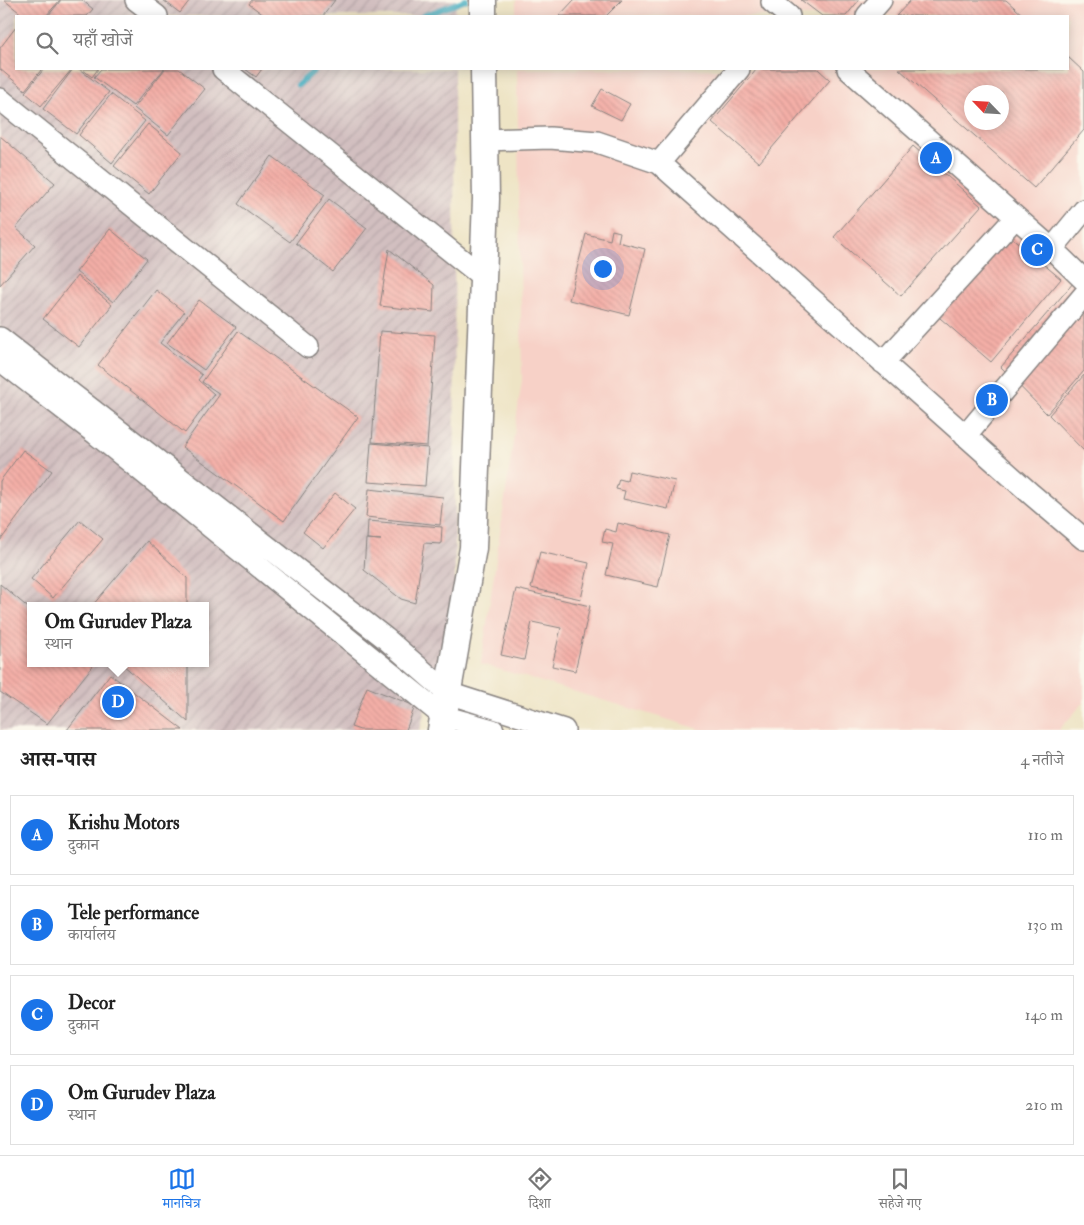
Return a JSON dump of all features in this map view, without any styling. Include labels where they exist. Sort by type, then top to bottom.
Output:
[{"type":"main road","points":[[483,0],[483,15]]},
{"type":"main road","points":[[444,713],[473,548],[486,199],[484,70]]},
{"type":"street","points":[[136,0],[156,15]]},
{"type":"street","points":[[868,15],[881,0]]},
{"type":"street","points":[[224,70],[483,277]]},
{"type":"street","points":[[659,163],[738,70]]},
{"type":"street","points":[[849,70],[1052,249],[1084,280]]},
{"type":"street","points":[[0,99],[308,347]]},
{"type":"street","points":[[485,140],[550,138],[597,142],[659,163],[965,436],[1084,539]]},
{"type":"street","points":[[1052,249],[1084,210]]},
{"type":"street","points":[[883,362],[1016,217]]},
{"type":"street","points":[[965,436],[1084,295]]},
{"type":"street","points":[[0,338],[385,638],[444,713],[564,730]]},
{"type":"street","points":[[0,360],[96,434],[290,592],[444,713],[493,730]]},
{"type":"street","points":[[290,592],[304,575]]},
{"type":"shaded area","points":[[0,0],[456,0],[455,15],[15,15],[15,70],[454,70],[455,594],[420,730],[0,730]]},
{"type":"shaded area","points":[[516,0],[1084,0],[1084,702],[1059,730],[703,730],[481,664],[522,380],[517,70],[1069,70],[1069,15],[516,15]]},
{"type":"building","points":[[4,0],[60,0],[47,15],[23,15]]},
{"type":"building","points":[[61,0],[82,0],[93,9],[88,15],[49,15]]},
{"type":"building","points":[[163,0],[190,0],[180,13]]},
{"type":"building","points":[[252,0],[335,0],[324,15],[264,15],[249,4]]},
{"type":"building","points":[[574,0],[622,0],[607,15],[560,15]]},
{"type":"building","points":[[801,0],[859,0],[847,15],[821,15]]},
{"type":"building","points":[[911,0],[1006,0],[1023,15],[897,15]]},
{"type":"building","points":[[15,28],[15,70],[41,70],[25,90],[0,69],[0,48]]},
{"type":"building","points":[[1069,58],[1084,72],[1084,130],[1034,188],[968,130],[1009,130],[1009,85],[964,85],[964,126],[900,70],[1069,70]]},
{"type":"building","points":[[43,70],[71,70],[41,106],[25,92]]},
{"type":"building","points":[[72,70],[80,70],[109,92],[76,134],[43,109]]},
{"type":"building","points":[[83,70],[97,70],[92,77]]},
{"type":"building","points":[[100,70],[163,70],[133,106],[94,77]]},
{"type":"building","points":[[164,70],[180,70],[205,89],[168,135],[134,108]]},
{"type":"building","points":[[246,70],[261,70],[256,77]]},
{"type":"building","points":[[756,70],[819,70],[830,80],[759,163],[712,122]]},
{"type":"building","points":[[602,89],[630,104],[621,120],[592,106]]},
{"type":"building","points":[[111,94],[145,121],[112,163],[79,135]]},
{"type":"building","points":[[148,124],[182,152],[149,194],[114,166]]},
{"type":"building","points":[[0,136],[55,183],[16,228],[35,245],[0,285]]},
{"type":"building","points":[[913,146],[981,206],[901,296],[834,237]]},
{"type":"building","points":[[272,156],[325,195],[290,242],[238,204]]},
{"type":"building","points":[[329,199],[367,228],[333,272],[296,243]]},
{"type":"building","points":[[110,229],[147,259],[113,302],[76,272]]},
{"type":"building","points":[[612,230],[620,232],[618,242],[645,249],[629,315],[569,300],[586,234],[610,240]]},
{"type":"building","points":[[1003,230],[1061,279],[991,362],[933,312]]},
{"type":"building","points":[[389,249],[434,285],[433,312],[380,306]]},
{"type":"building","points":[[77,276],[112,305],[79,347],[43,319]]},
{"type":"building","points":[[1074,282],[1084,291],[1084,371],[1047,414],[1001,367]]},
{"type":"building","points":[[156,290],[184,312],[160,343],[202,375],[198,380],[214,394],[185,433],[98,365]]},
{"type":"building","points":[[199,300],[236,327],[204,370],[167,343]]},
{"type":"building","points":[[238,331],[358,417],[284,521],[182,447],[220,394],[202,382]]},
{"type":"building","points":[[380,331],[435,335],[427,446],[372,442]]},
{"type":"building","points":[[1084,375],[1084,451],[1049,415]]},
{"type":"building","points":[[371,443],[428,448],[425,486],[368,482]]},
{"type":"building","points":[[23,450],[52,471],[0,541],[0,481]]},
{"type":"building","points":[[629,471],[675,481],[668,509],[623,499],[625,491],[616,489],[619,479],[627,481]]},
{"type":"building","points":[[369,489],[443,497],[440,525],[366,517]]},
{"type":"building","points":[[335,493],[355,509],[323,548],[303,532]]},
{"type":"building","points":[[80,520],[103,539],[53,598],[31,579]]},
{"type":"building","points":[[368,521],[442,527],[441,544],[424,543],[415,603],[401,599],[364,570],[366,539],[381,540],[367,539]]},
{"type":"building","points":[[618,523],[670,535],[658,587],[606,575],[613,544],[602,542],[605,529],[616,532]]},
{"type":"building","points":[[147,541],[187,578],[187,602],[95,602]]},
{"type":"building","points":[[540,552],[589,563],[581,599],[531,588]]},
{"type":"building","points":[[0,584],[27,607],[27,667],[92,667],[47,724],[0,692]]},
{"type":"building","points":[[516,589],[590,606],[575,671],[552,666],[561,628],[532,622],[524,660],[501,655]]},
{"type":"building","points":[[126,667],[188,667],[188,722]]},
{"type":"building","points":[[110,674],[183,730],[67,730]]},
{"type":"building","points":[[367,687],[415,706],[406,730],[360,730],[351,727]]},
{"type":"waterway","points":[[426,15],[466,0]]},
{"type":"waterway","points":[[298,85],[315,70]]},
{"type":"place","name":"Krishu Motors","points":[[936,158]]},
{"type":"place","name":"Decor","points":[[1037,250]]},
{"type":"place","name":"Tele performance","points":[[992,400]]},
{"type":"place","name":"Om Gurudev Plaza","points":[[118,702]]}]
